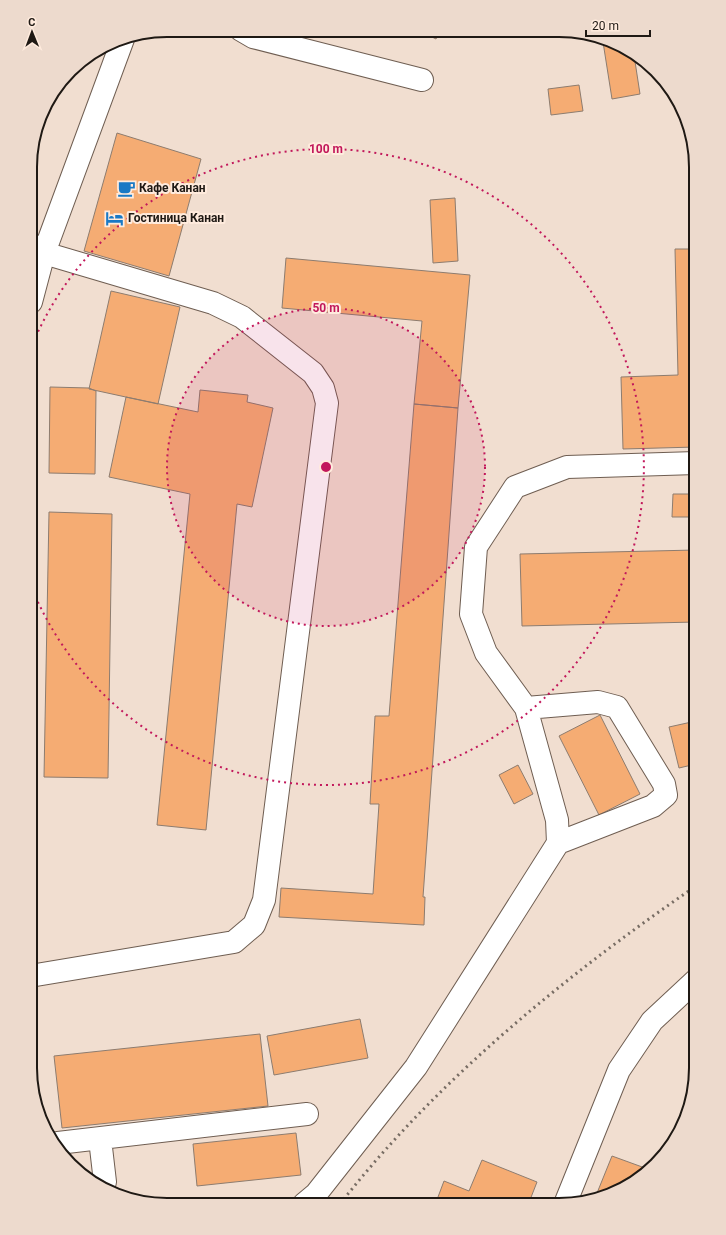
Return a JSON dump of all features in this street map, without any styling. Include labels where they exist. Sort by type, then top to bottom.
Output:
[{"type":"lane","points":[[253,37],[422,80]]},
{"type":"lane","points":[[37,975],[234,942],[254,925],[264,900],[327,403],[323,388],[313,373],[242,317],[213,303],[37,248],[120,46]]},
{"type":"lane","points":[[311,1198],[316,1194],[416,1067],[558,843],[557,820],[526,708],[486,653],[471,614],[476,547],[515,487],[567,466],[689,463]]},
{"type":"lane","points":[[526,708],[598,702],[617,707],[664,784],[666,795],[654,806],[558,843]]},
{"type":"lane","points":[[568,1197],[619,1070],[652,1021],[689,987]]},
{"type":"lane","points":[[61,1143],[307,1114]]},
{"type":"lane","points":[[100,1139],[105,1182]]},
{"type":"building","points":[[603,45],[624,54],[635,62],[640,94],[612,99]]},
{"type":"building","points":[[579,85],[583,111],[551,115],[548,89]]},
{"type":"building","points":[[117,133],[201,159],[169,276],[84,251]]},
{"type":"building","points":[[455,198],[458,261],[433,263],[430,200]]},
{"type":"building","points":[[675,249],[689,249],[689,447],[623,449],[621,377],[678,375]]},
{"type":"building","points":[[286,258],[470,275],[458,408],[414,404],[422,321],[282,308]]},
{"type":"building","points":[[111,291],[180,307],[158,404],[89,389]]},
{"type":"building","points":[[50,387],[89,388],[96,391],[95,474],[49,473]]},
{"type":"building","points":[[200,390],[248,395],[247,402],[273,408],[252,507],[237,504],[206,830],[157,825],[190,494],[109,477],[126,397],[198,412]]},
{"type":"building","points":[[414,404],[458,408],[423,897],[425,897],[424,925],[279,917],[281,888],[373,894],[379,804],[370,804],[375,716],[389,716]]},
{"type":"building","points":[[673,494],[689,494],[689,517],[672,517]]},
{"type":"building","points":[[49,512],[112,514],[108,778],[44,777]]},
{"type":"building","points":[[689,550],[689,622],[522,626],[520,554]]},
{"type":"building","points":[[600,715],[640,794],[599,815],[559,736]]},
{"type":"building","points":[[689,723],[689,766],[679,768],[669,727]]},
{"type":"building","points":[[518,765],[533,794],[514,804],[499,775]]},
{"type":"building","points":[[360,1019],[368,1058],[274,1075],[267,1036]]},
{"type":"building","points":[[260,1034],[268,1106],[62,1128],[54,1056]]},
{"type":"building","points":[[296,1133],[301,1175],[197,1186],[193,1144]]},
{"type":"building","points":[[612,1156],[643,1167],[616,1185],[598,1192]]},
{"type":"building","points":[[482,1160],[537,1182],[531,1198],[438,1198],[444,1181],[469,1191]]},
{"type":"railway","points":[[345,1198],[378,1158],[461,1072],[552,993],[647,920],[689,891]]},
{"type":"place","name":"Кафе Канан","points":[[126,188]]},
{"type":"place","name":"Гостиница Канан","points":[[115,218]]}]
